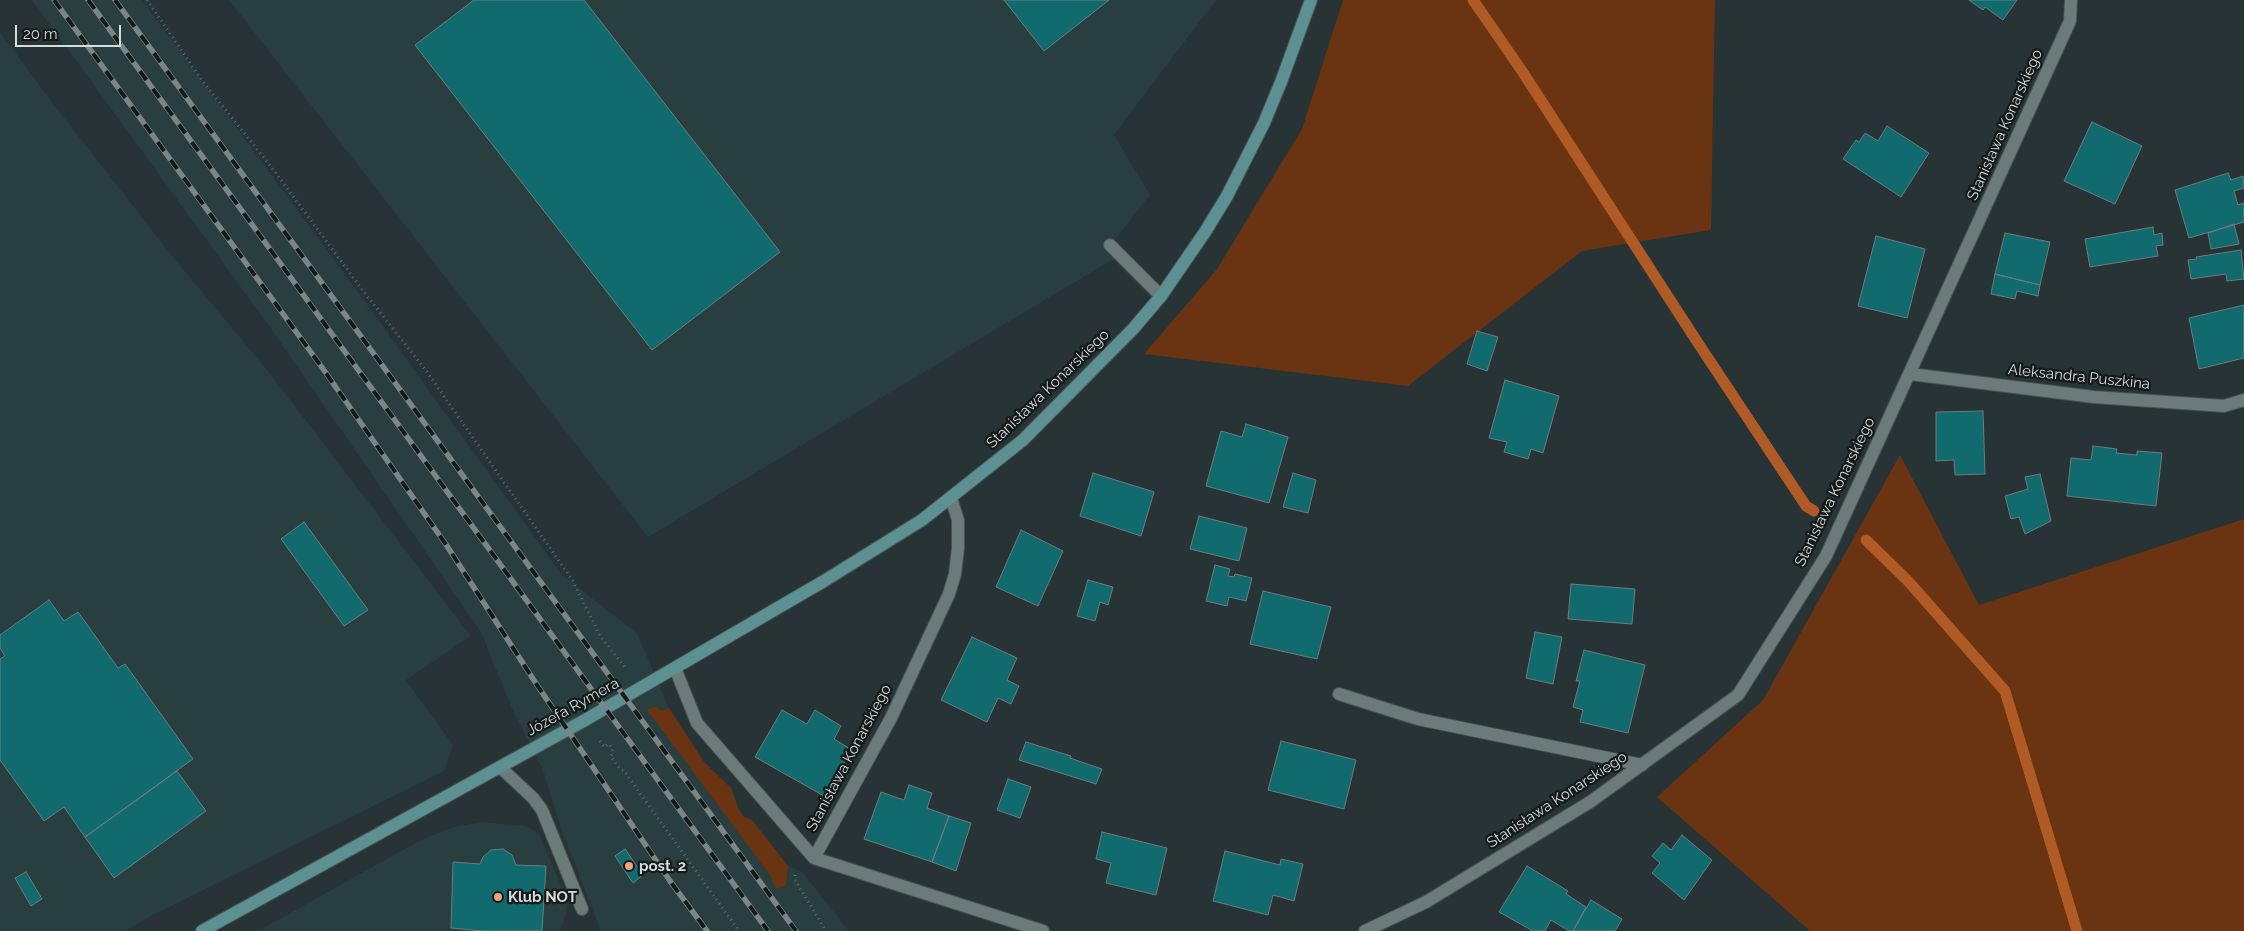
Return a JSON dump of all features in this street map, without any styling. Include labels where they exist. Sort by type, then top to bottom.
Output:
[{"type":"street","name":"Stanisława Konarskiego","points":[[675,668],[697,723],[810,853],[891,718],[949,594],[955,574],[958,548],[958,520],[951,498],[1023,440],[1106,358],[1161,296],[1205,232],[1249,152],[1281,82],[1311,0]]},
{"type":"street","name":"Stanisława Konarskiego","points":[[1365,931],[1426,902],[1590,802],[1738,696],[1826,556],[2070,21],[2071,0]]},
{"type":"street","points":[[1110,246],[1161,296]]},
{"type":"street","name":"Aleksandra Puszkina","points":[[1910,374],[2094,397],[2224,406],[2244,400]]},
{"type":"street","name":"Józefa Rymera","points":[[202,931],[587,719],[873,551],[951,498]]},
{"type":"street","points":[[1339,694],[1418,720],[1642,764]]},
{"type":"street","points":[[500,766],[533,798],[542,810],[582,909]]},
{"type":"street","points":[[810,853],[1043,931]]},
{"type":"path","points":[[147,0],[201,79],[272,168],[364,292],[427,372],[572,581],[600,636],[642,687]]},
{"type":"path","points":[[587,719],[604,747],[609,744],[613,749],[611,757],[620,770],[624,771],[740,931]]},
{"type":"path","points":[[810,853],[794,868],[795,880],[826,931]]},
{"type":"shaded area","points":[[32,0],[142,0],[361,296],[562,575],[637,633],[669,708],[704,762],[731,788],[739,811],[744,817],[752,820],[788,866],[802,872],[849,931],[601,931],[562,831],[543,770],[513,711],[481,632],[269,326]]},
{"type":"shaded area","points":[[229,0],[1216,0],[1114,135],[1150,195],[1111,245],[1122,254],[648,537]]},
{"type":"shaded area","points":[[1343,0],[1715,0],[1711,230],[1582,251],[1408,386],[1144,354],[1217,269],[1302,129]]},
{"type":"shaded area","points":[[0,32],[55,106],[173,257],[268,371],[471,636],[406,680],[453,745],[444,771],[151,916],[125,931],[0,931]]},
{"type":"shaded area","points":[[1900,455],[1979,605],[2244,519],[2244,931],[1810,931],[1657,797],[1763,700]]},
{"type":"shaded area","points":[[657,706],[661,711],[669,708],[704,762],[731,788],[739,810],[744,817],[752,820],[788,866],[786,886],[776,889],[770,875],[647,710]]},
{"type":"shaded area","points":[[482,822],[525,826],[539,833],[567,900],[566,915],[561,931],[258,931],[419,841],[453,827]]},
{"type":"building","points":[[474,0],[584,0],[780,252],[652,350],[415,45]]},
{"type":"building","points":[[1004,0],[1109,0],[1044,51]]},
{"type":"building","points":[[1969,0],[2017,0],[2003,20],[1985,7],[1983,10]]},
{"type":"building","points":[[2092,122],[2142,146],[2115,204],[2064,181]]},
{"type":"building","points":[[1887,126],[1929,153],[1901,197],[1843,159],[1856,140],[1859,142],[1865,133],[1878,141]]},
{"type":"building","points":[[2228,173],[2231,180],[2243,176],[2244,188],[2234,191],[2238,205],[2244,203],[2244,222],[2189,238],[2175,190]]},
{"type":"building","points":[[2234,224],[2239,244],[2211,249],[2208,233]]},
{"type":"building","points":[[2153,227],[2154,235],[2162,233],[2163,245],[2156,246],[2158,256],[2090,267],[2085,239]]},
{"type":"building","points":[[2005,233],[2050,242],[2040,285],[1995,274]]},
{"type":"building","points":[[1876,236],[1925,249],[1907,318],[1858,306]]},
{"type":"building","points":[[2241,250],[2244,279],[2227,281],[2226,274],[2191,279],[2188,260]]},
{"type":"building","points":[[1995,274],[2040,285],[2038,296],[2017,291],[2015,299],[1991,294]]},
{"type":"building","points":[[2244,305],[2244,358],[2199,369],[2189,318]]},
{"type":"building","points":[[1477,331],[1498,337],[1487,371],[1467,364]]},
{"type":"building","points":[[1505,380],[1559,396],[1543,453],[1531,449],[1528,459],[1504,452],[1507,442],[1489,438]]},
{"type":"building","points":[[1983,411],[1985,474],[1955,475],[1954,460],[1936,461],[1936,412]]},
{"type":"building","points":[[1246,424],[1288,437],[1269,503],[1206,486],[1221,431],[1242,437]]},
{"type":"building","points":[[2093,446],[2117,449],[2116,453],[2137,455],[2137,451],[2162,453],[2156,506],[2067,496],[2071,458],[2091,460]]},
{"type":"building","points":[[1093,473],[1154,492],[1141,536],[1080,516]]},
{"type":"building","points":[[1293,473],[1316,480],[1308,513],[1283,507]]},
{"type":"building","points":[[2040,474],[2051,521],[2025,534],[2019,517],[2011,519],[2005,496],[2028,489],[2025,477]]},
{"type":"building","points":[[1199,516],[1247,528],[1239,561],[1190,549]]},
{"type":"building","points":[[304,522],[368,610],[344,626],[281,539]]},
{"type":"building","points":[[1021,530],[1063,551],[1038,606],[996,587]]},
{"type":"building","points":[[1215,565],[1230,569],[1228,576],[1234,577],[1235,574],[1252,578],[1246,601],[1229,597],[1227,606],[1206,601]]},
{"type":"building","points":[[1088,580],[1113,587],[1108,605],[1100,602],[1095,621],[1077,616]]},
{"type":"building","points":[[1571,584],[1635,589],[1632,624],[1568,619]]},
{"type":"building","points":[[1263,591],[1331,607],[1317,659],[1250,644]]},
{"type":"building","points":[[49,600],[64,621],[78,612],[118,668],[125,664],[193,759],[85,837],[64,807],[44,821],[0,760],[0,659],[5,656],[0,648],[0,635]]},
{"type":"building","points":[[1535,632],[1562,637],[1553,684],[1526,678]]},
{"type":"building","points":[[972,637],[1017,658],[1007,680],[1019,686],[1011,704],[998,698],[987,722],[941,700]]},
{"type":"building","points":[[1584,650],[1645,665],[1628,733],[1580,722],[1583,710],[1573,707],[1580,681],[1576,681]]},
{"type":"building","points":[[782,710],[807,724],[815,710],[841,726],[834,739],[852,750],[824,796],[755,757]]},
{"type":"building","points":[[1281,741],[1356,760],[1344,809],[1268,790]]},
{"type":"building","points":[[1026,742],[1071,756],[1070,758],[1102,769],[1096,784],[1019,760]]},
{"type":"building","points":[[177,771],[206,811],[114,878],[85,837]]},
{"type":"building","points":[[1008,779],[1031,787],[1020,818],[997,810]]},
{"type":"building","points":[[909,785],[932,793],[927,808],[949,816],[932,862],[864,839],[881,792],[904,800]]},
{"type":"building","points":[[949,816],[971,823],[956,871],[932,862]]},
{"type":"building","points":[[1102,832],[1167,848],[1156,895],[1106,883],[1111,863],[1096,859]]},
{"type":"building","points":[[1682,835],[1712,860],[1684,900],[1652,873],[1660,863],[1652,856],[1663,843],[1671,850]]},
{"type":"building","name":"Klub NOT","points":[[503,849],[512,855],[516,865],[546,866],[542,931],[483,931],[451,928],[453,862],[480,864],[483,857],[491,850]]},
{"type":"building","name":"post. 2","points":[[625,849],[643,875],[633,883],[615,856]]},
{"type":"building","points":[[1225,851],[1280,865],[1281,859],[1303,864],[1294,901],[1273,895],[1268,915],[1213,901]]},
{"type":"building","points":[[1527,866],[1568,891],[1566,894],[1586,907],[1573,931],[1569,931],[1551,920],[1545,931],[1533,931],[1499,912]]},
{"type":"building","points":[[26,872],[42,899],[31,906],[15,878]]},
{"type":"building","points":[[1591,900],[1622,919],[1615,931],[1573,931]]},
{"type":"waterway","points":[[1473,0],[1522,71],[1806,506],[1814,511]]},
{"type":"waterway","points":[[1866,540],[1908,581],[2005,691],[2077,931]]},
{"type":"railway","points":[[54,0],[321,366],[447,546],[537,685],[670,881],[707,931]]},
{"type":"railway","points":[[88,0],[768,931]]},
{"type":"railway","points":[[115,0],[796,931]]},
{"type":"place","name":"post. 2","points":[[629,866]]},
{"type":"place","name":"Klub NOT","points":[[498,897]]}]
